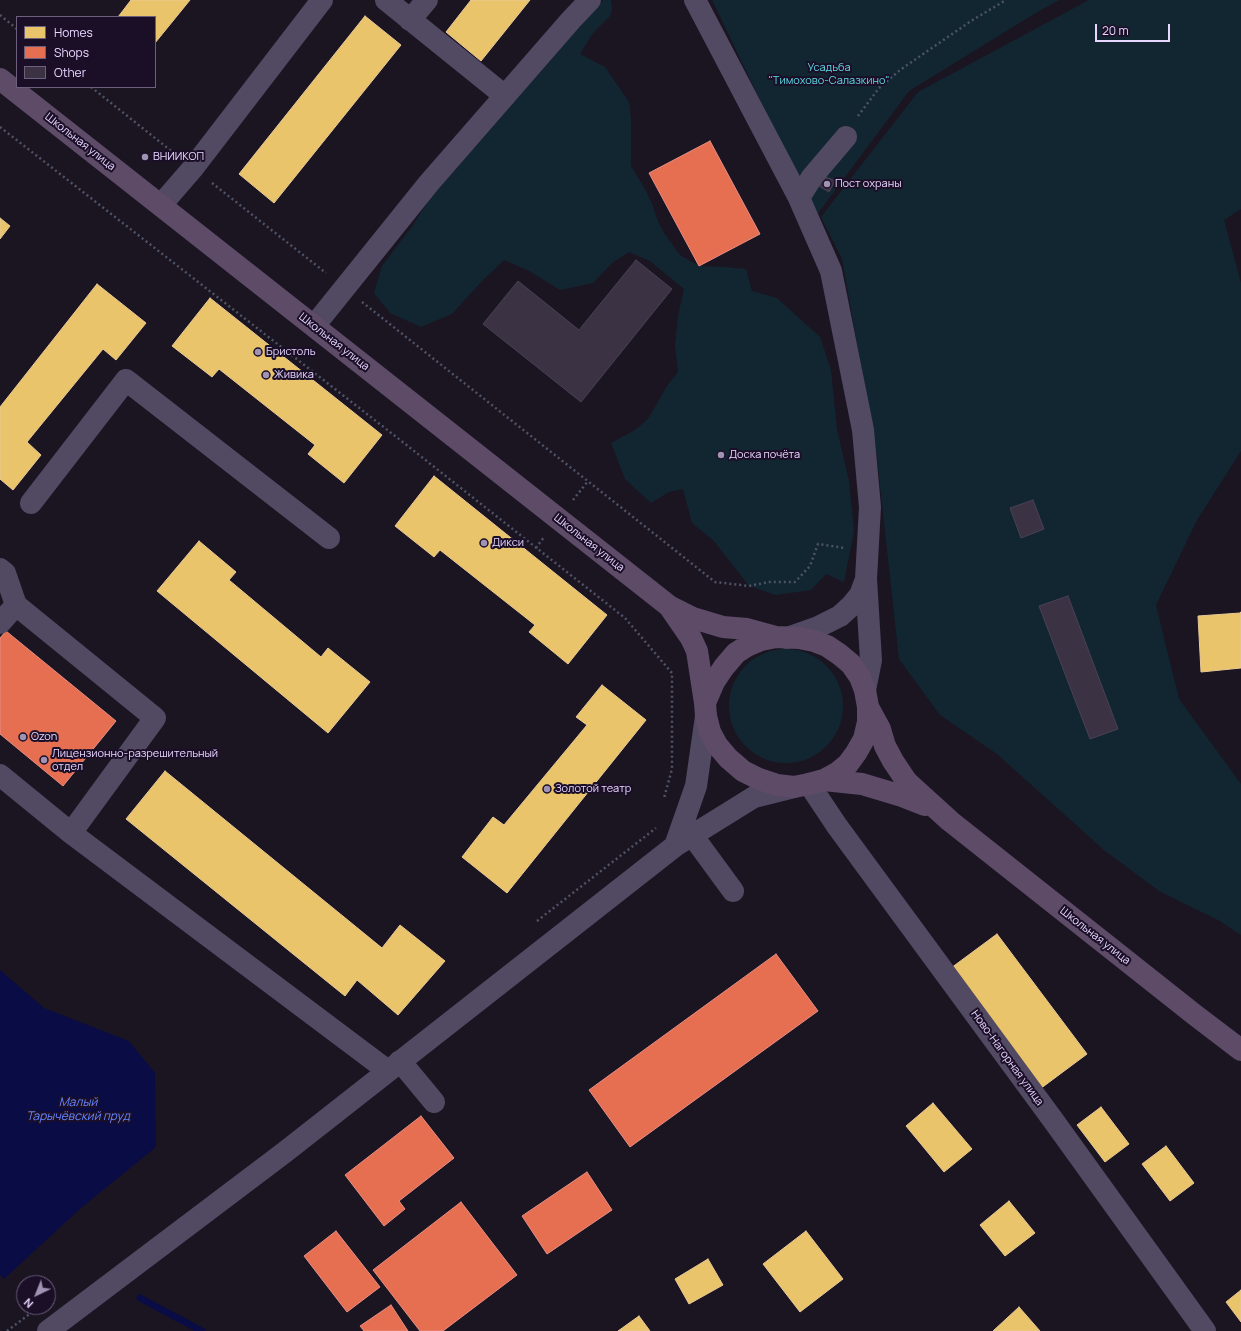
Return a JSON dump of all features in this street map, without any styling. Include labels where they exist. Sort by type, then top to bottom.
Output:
[{"type":"main road","name":"Школьная улица","points":[[0,79],[669,606]]},
{"type":"main road","points":[[669,606],[706,622],[781,637],[814,641],[827,646],[839,654],[851,664],[860,677],[867,699],[888,751],[907,782],[950,821]]},
{"type":"main road","points":[[669,606],[690,638],[697,652],[705,709],[710,732],[728,758],[743,771],[759,779],[778,785],[862,784],[902,796],[929,807],[950,821]]},
{"type":"main road","points":[[705,709],[714,682],[736,653],[761,640],[781,637]]},
{"type":"main road","points":[[809,784],[837,773],[848,764],[856,753],[864,739],[868,722],[867,699]]},
{"type":"main road","name":"Школьная улица","points":[[950,821],[1241,1050]]},
{"type":"street","points":[[161,205],[193,168],[322,0]]},
{"type":"street","points":[[386,0],[505,96]]},
{"type":"street","points":[[410,20],[427,0]]},
{"type":"street","points":[[314,326],[429,183],[590,0]]},
{"type":"street","points":[[695,0],[799,198],[831,271],[863,430],[870,507],[866,579],[871,660],[867,699]]},
{"type":"street","points":[[799,198],[812,177],[846,137]]},
{"type":"street","points":[[31,503],[126,380],[329,538]]},
{"type":"street","points":[[0,569],[5,573],[16,605],[155,718],[71,833]]},
{"type":"street","points":[[781,637],[818,627],[840,616],[860,595],[866,579]]},
{"type":"street","points":[[0,623],[16,605]]},
{"type":"street","points":[[684,841],[696,786],[705,709]]},
{"type":"street","points":[[0,775],[71,833],[394,1066],[434,1102]]},
{"type":"street","points":[[48,1331],[285,1152],[684,841],[754,797],[809,784]]},
{"type":"street","name":"Ново-Нагорная улица","points":[[809,784],[841,832],[1053,1120],[1205,1331]]},
{"type":"street","points":[[684,841],[733,891]]},
{"type":"path","points":[[846,137],[865,106],[879,88],[900,70],[971,21],[1006,0]]},
{"type":"path","points":[[0,15],[16,28]]},
{"type":"path","points":[[92,88],[715,582],[749,586],[769,582],[795,582],[810,566],[818,544],[868,552]]},
{"type":"path","points":[[0,127],[625,618],[672,673],[672,769],[663,805]]},
{"type":"path","points":[[534,924],[657,827]]},
{"type":"path","points":[[7,1331],[28,1315]]},
{"type":"green space","points":[[603,0],[611,0],[612,9],[610,16],[593,33],[580,54],[605,67],[629,102],[631,120],[631,166],[645,189],[664,233],[680,255],[699,266],[746,269],[752,291],[777,298],[820,337],[831,370],[837,429],[849,481],[854,531],[844,582],[826,574],[811,590],[776,595],[749,586],[713,540],[692,523],[683,489],[669,492],[651,503],[625,479],[611,443],[635,430],[648,419],[667,386],[678,372],[675,346],[678,316],[684,289],[650,261],[629,252],[612,263],[593,283],[560,290],[529,271],[504,260],[482,281],[452,314],[421,327],[390,313],[374,293],[382,266],[413,225],[431,197]]},
{"type":"green space","name":"Усадьба \"Тимохово-Салазкино\"","points":[[712,0],[1059,0],[909,91],[816,216]]},
{"type":"green space","points":[[1089,0],[1241,0],[1241,209],[1224,220],[1241,283],[1241,451],[1197,520],[1156,605],[1179,699],[1241,784],[1241,935],[1220,921],[1159,891],[1104,850],[997,754],[940,715],[899,659],[876,449],[842,259],[821,217],[918,92]]},
{"type":"green space","points":[[786,649],[808,654],[826,666],[838,684],[843,706],[838,728],[826,746],[808,758],[786,763],[764,758],[746,746],[734,728],[729,706],[734,684],[746,666],[764,654]]},
{"type":"water","name":"Малый Тарычёвский пруд","points":[[0,970],[44,1008],[129,1041],[155,1073],[156,1147],[81,1208],[4,1279],[0,1275]]},
{"type":"building: Homes","points":[[131,0],[190,0],[156,42],[156,16],[119,16]]},
{"type":"building: Homes","points":[[471,0],[530,0],[481,61],[446,32]]},
{"type":"building: Homes","points":[[365,16],[401,45],[274,203],[239,174]]},
{"type":"building: Homes","points":[[0,218],[10,226],[0,239]]},
{"type":"building: Homes","points":[[97,284],[146,323],[116,360],[103,349],[27,442],[41,455],[13,490],[0,479],[0,407]]},
{"type":"building: Homes","points":[[210,298],[382,435],[344,483],[308,454],[315,445],[219,369],[212,377],[172,346]]},
{"type":"building: Homes","points":[[434,476],[607,615],[568,664],[529,632],[535,625],[440,550],[434,557],[395,526]]},
{"type":"building: Homes","points":[[199,541],[236,572],[229,580],[321,657],[328,648],[370,682],[328,733],[157,591]]},
{"type":"building: Homes","points":[[1241,612],[1241,668],[1201,672],[1198,616]]},
{"type":"building: Homes","points":[[602,685],[646,720],[507,893],[462,857],[493,817],[504,825],[587,725],[576,717]]},
{"type":"building: Homes","points":[[165,771],[382,948],[400,925],[445,961],[398,1015],[357,980],[345,996],[126,819]]},
{"type":"building: Homes","points":[[997,934],[1087,1054],[1040,1089],[951,968]]},
{"type":"building: Homes","points":[[933,1103],[972,1149],[944,1172],[906,1126]]},
{"type":"building: Homes","points":[[1101,1107],[1129,1144],[1105,1162],[1077,1125]]},
{"type":"building: Homes","points":[[1166,1146],[1194,1183],[1170,1201],[1142,1164]]},
{"type":"building: Homes","points":[[1009,1201],[1035,1233],[1005,1256],[980,1225]]},
{"type":"building: Homes","points":[[806,1231],[843,1279],[800,1312],[763,1264]]},
{"type":"building: Homes","points":[[708,1259],[723,1285],[689,1304],[675,1279]]},
{"type":"building: Homes","points":[[1241,1290],[1241,1322],[1226,1302]]},
{"type":"building: Homes","points":[[1019,1307],[1040,1331],[993,1331]]},
{"type":"building: Homes","points":[[639,1316],[650,1331],[618,1331]]},
{"type":"building: Shops","points":[[710,141],[760,234],[699,266],[649,173]]},
{"type":"building: Shops","points":[[6,631],[116,721],[63,786],[0,734],[0,638]]},
{"type":"building: Shops","points":[[776,954],[818,1011],[630,1147],[589,1090]]},
{"type":"building: Shops","points":[[421,1116],[454,1158],[399,1201],[405,1209],[384,1226],[345,1175]]},
{"type":"building: Shops","points":[[587,1172],[612,1210],[547,1254],[522,1216]]},
{"type":"building: Shops","points":[[461,1202],[517,1275],[443,1331],[420,1331],[373,1270]]},
{"type":"building: Shops","points":[[336,1231],[380,1287],[347,1312],[304,1256]]},
{"type":"building: Shops","points":[[391,1305],[408,1331],[364,1331],[360,1326]]},
{"type":"building: Other","name":"Пост охраны","points":[[824,176],[835,181],[829,192],[819,186]]},
{"type":"building: Other","points":[[636,260],[672,289],[581,402],[483,324],[518,281],[579,330]]},
{"type":"building: Other","points":[[1033,500],[1044,529],[1021,538],[1010,508]]},
{"type":"building: Other","points":[[1068,596],[1118,729],[1090,739],[1039,606]]},
{"type":"waterway","points":[[140,1298],[202,1331]]},
{"type":"place","name":"ВНИИКОП","points":[[145,157]]},
{"type":"place","name":"Пост охраны","points":[[827,184]]},
{"type":"place","name":"Бристоль","points":[[258,352]]},
{"type":"place","name":"Живика","points":[[266,375]]},
{"type":"place","name":"Доска почёта","points":[[721,455]]},
{"type":"place","name":"Дикси","points":[[484,543]]},
{"type":"place","name":"Ozon","points":[[23,737]]},
{"type":"place","name":"Лицензионно-разрешительный отдел","points":[[44,760]]},
{"type":"place","name":"Золотой театр","points":[[547,789]]}]
